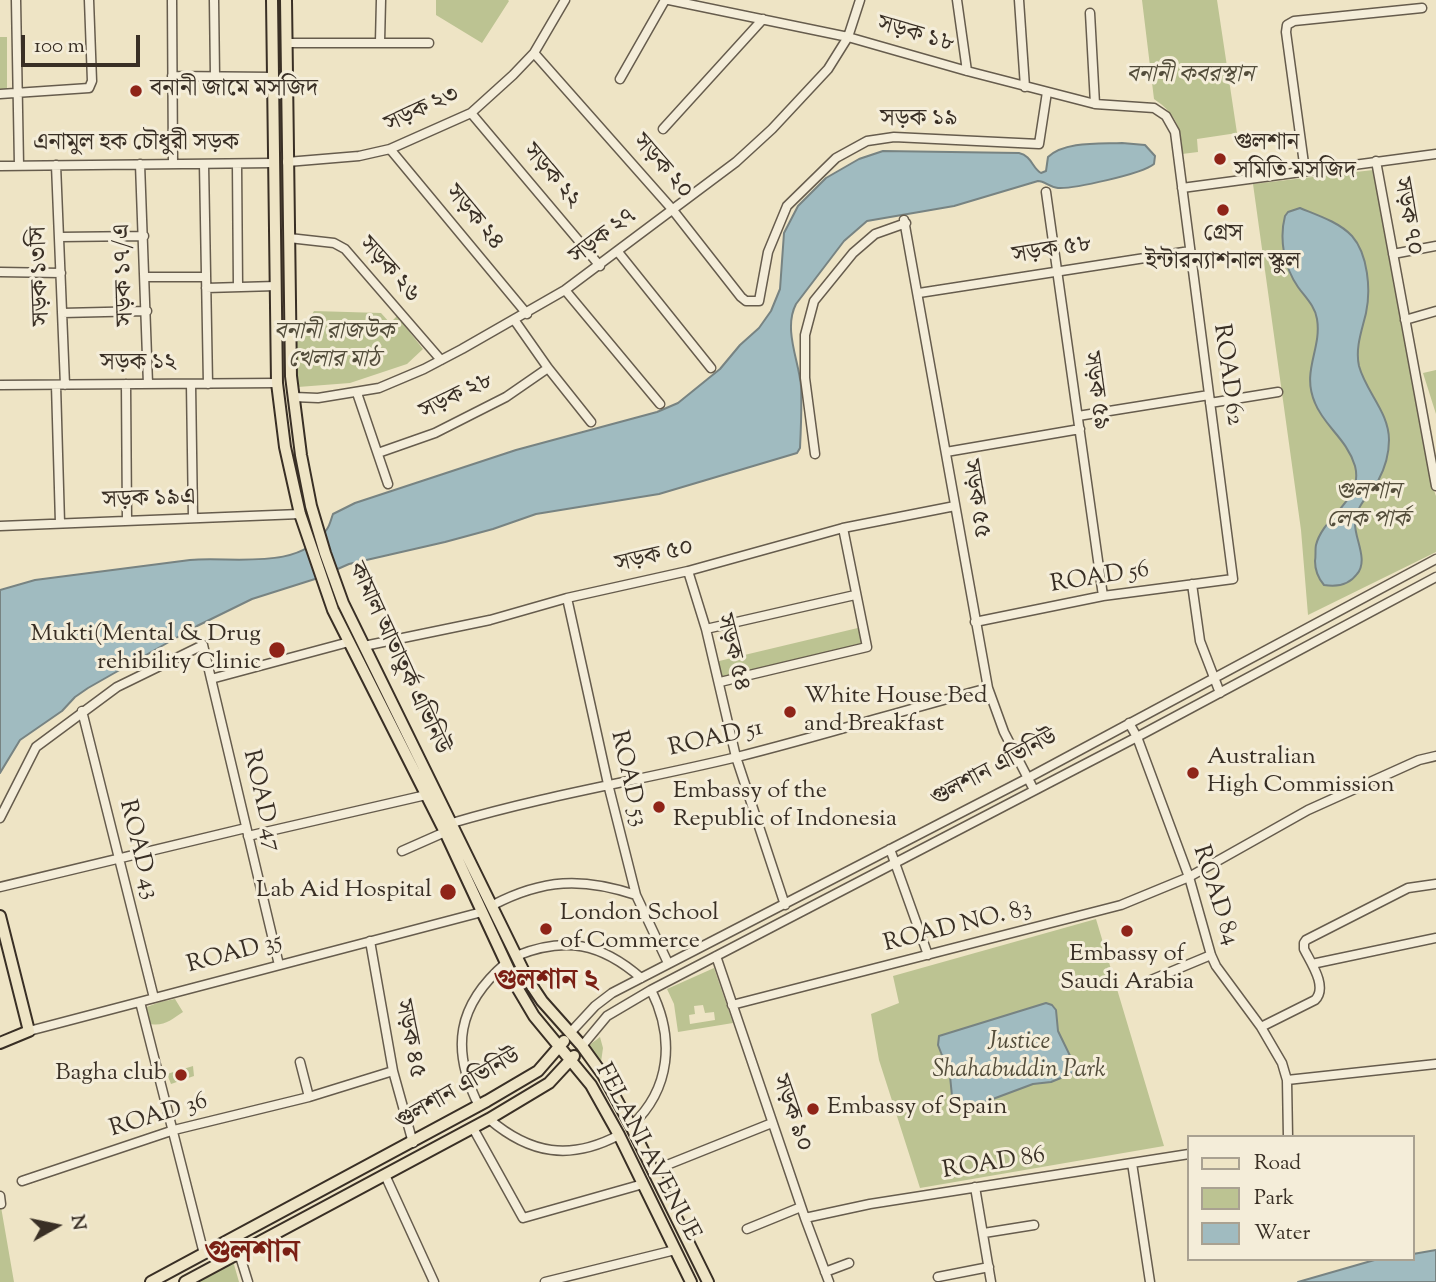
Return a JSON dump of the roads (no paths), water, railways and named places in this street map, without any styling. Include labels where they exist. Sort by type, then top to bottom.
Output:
[{"type":"main road","name":"কামাল আতাতুর্ক এভিনিউ","points":[[272,0],[277,383],[285,447],[300,514],[309,541],[426,795],[449,828],[482,912],[529,1010],[560,1047]]},
{"type":"main road","name":"কামাল আতাতুর্ক এভিনিউ","points":[[286,0],[291,376],[301,455],[330,583]]},
{"type":"main road","points":[[273,163],[287,162]]},
{"type":"main road","points":[[279,397],[294,397]]},
{"type":"main road","name":"কামাল আতাতুর্ক এভিনিউ","points":[[358,643],[449,828],[536,992],[582,1046]]},
{"type":"main road","points":[[0,916],[29,1031]]},
{"type":"main road","name":"ROAD 35","points":[[0,1043],[29,1031]]},
{"type":"main road","name":"গুলশান এভিনিউ","points":[[151,1282],[413,1143],[538,1071],[570,1033]]},
{"type":"main road","name":"গুলশান এভিনিউ","points":[[185,1282],[473,1128],[549,1083],[582,1046]]},
{"type":"main road","name":"FELANI AVENUE","points":[[582,1046],[603,1075],[631,1126],[708,1282]]},
{"type":"main road","name":"FELANI AVENUE","points":[[560,1047],[591,1085],[619,1135],[691,1282]]},
{"type":"street","points":[[16,0],[19,165]]},
{"type":"street","points":[[0,94],[89,88],[92,81],[89,0]]},
{"type":"street","points":[[172,0],[173,164]]},
{"type":"street","points":[[214,0],[215,76]]},
{"type":"street","points":[[380,42],[381,0]]},
{"type":"street","name":"সড়ক ২৩","points":[[287,162],[359,156],[390,149],[471,113],[534,53],[565,0]]},
{"type":"street","points":[[620,79],[667,0]]},
{"type":"street","name":"সড়ক ১৮","points":[[667,0],[848,37],[1095,104],[1154,108],[1166,116],[1175,132],[1180,177]]},
{"type":"street","name":"সড়ক ২৭","points":[[294,397],[318,398],[379,388],[441,360],[515,321],[600,266],[736,162],[772,129],[828,69],[848,37],[860,0]]},
{"type":"street","points":[[957,0],[967,71]]},
{"type":"street","points":[[1019,0],[1025,87]]},
{"type":"street","points":[[1306,171],[1287,24],[1294,21],[1422,8]]},
{"type":"street","points":[[1090,13],[1095,104]]},
{"type":"street","points":[[663,129],[763,19]]},
{"type":"street","points":[[286,43],[429,43]]},
{"type":"street","name":"সড়ক ২০","points":[[534,53],[672,209],[741,298],[746,301],[759,301]]},
{"type":"street","points":[[172,76],[273,78]]},
{"type":"street","name":"সড়ক ১৯","points":[[759,301],[768,251],[787,206],[836,158],[867,141],[894,137],[1039,144],[1047,92]]},
{"type":"street","name":"সড়ক ২২","points":[[471,113],[600,266]]},
{"type":"street","name":"সড়ক ২৪","points":[[390,149],[527,314]]},
{"type":"street","points":[[1182,188],[1436,154]]},
{"type":"street","name":"সড়ক ৭০","points":[[1376,161],[1435,482]]},
{"type":"street","name":"এনামুল হক চৌধুরী সড়ক","points":[[0,166],[273,163]]},
{"type":"street","name":"সড়ক ১৭/এ","points":[[141,164],[148,384]]},
{"type":"street","points":[[204,164],[208,384]]},
{"type":"street","points":[[237,164],[238,287]]},
{"type":"street","name":"সড়ক ১৩সি","points":[[57,165],[62,313],[60,523]]},
{"type":"street","name":"ROAD 62","points":[[1180,177],[1233,579]]},
{"type":"street","name":"সড়ক ৫৯","points":[[1046,192],[1103,596]]},
{"type":"street","name":"সড়ক ৫৫","points":[[815,454],[805,378],[805,335],[814,301],[853,253],[875,233],[905,221],[988,688],[1004,732],[1034,790]]},
{"type":"street","points":[[60,237],[144,236]]},
{"type":"street","name":"সড়ক ২৬","points":[[289,238],[334,243],[345,249],[441,360]]},
{"type":"street","points":[[1393,254],[1436,246]]},
{"type":"street","name":"সড়ক ৫৮","points":[[919,293],[1190,251]]},
{"type":"street","points":[[618,252],[711,368]]},
{"type":"street","points":[[0,272],[61,273]]},
{"type":"street","points":[[146,277],[205,277]]},
{"type":"street","points":[[206,288],[276,286]]},
{"type":"street","points":[[565,290],[660,404]]},
{"type":"street","points":[[62,313],[146,311]]},
{"type":"street","points":[[1405,320],[1436,311]]},
{"type":"street","points":[[515,321],[591,422]]},
{"type":"street","name":"সড়ক ২৮","points":[[378,453],[435,433],[506,397],[548,368]]},
{"type":"street","name":"সড়ক ১২","points":[[0,385],[277,383]]},
{"type":"street","points":[[126,384],[127,520]]},
{"type":"street","points":[[191,384],[193,519]]},
{"type":"street","points":[[1079,416],[1279,392]]},
{"type":"street","points":[[357,393],[388,484]]},
{"type":"street","points":[[946,452],[1080,429]]},
{"type":"street","name":"সড়ক ৫০","points":[[211,680],[358,643],[490,620],[843,528],[955,506]]},
{"type":"street","name":"সড়ক ১৯এ","points":[[0,526],[300,514]]},
{"type":"street","points":[[720,682],[867,647],[843,528]]},
{"type":"street","name":"গুলশান এভিনিউ","points":[[570,1033],[594,1006],[640,978],[1028,778],[1436,559]]},
{"type":"street","name":"সড়ক ৫৪","points":[[688,570],[720,682],[736,757],[785,905]]},
{"type":"street","name":"গুলশান এভিনিউ","points":[[582,1046],[607,1016],[651,990],[1137,737],[1436,577]]},
{"type":"street","name":"ROAD 56","points":[[975,622],[1103,596],[1233,579]]},
{"type":"street","points":[[1192,584],[1200,641],[1220,693]]},
{"type":"street","points":[[706,629],[855,595]]},
{"type":"street","name":"ROAD 53","points":[[567,598],[608,784],[636,895],[668,963]]},
{"type":"street","name":"ROAD 47","points":[[82,711],[117,687],[203,645],[279,965]]},
{"type":"street","name":"ROAD 51","points":[[402,851],[449,828],[608,784],[736,757],[988,688]]},
{"type":"street","points":[[0,818],[36,747],[82,711]]},
{"type":"street","name":"ROAD 43","points":[[82,711],[154,998]]},
{"type":"street","name":"ROAD 84","points":[[1129,723],[1137,737],[1189,877],[1211,955],[1216,966],[1261,1027],[1282,1063],[1287,1080],[1288,1135]]},
{"type":"street","name":"ROAD NO. 83","points":[[732,1005],[1121,905],[1189,877],[1308,810],[1419,760],[1436,755]]},
{"type":"street","points":[[0,887],[119,859],[426,795]]},
{"type":"street","points":[[890,849],[897,862],[928,955]]},
{"type":"street","points":[[492,905],[515,893],[537,886],[561,883],[602,884],[636,895]]},
{"type":"street","points":[[1261,1027],[1320,995],[1321,987],[1304,943],[1306,940],[1408,888],[1436,884]]},
{"type":"street","name":"ROAD 35","points":[[29,1031],[482,912]]},
{"type":"street","points":[[1312,964],[1436,937]]},
{"type":"street","name":"সড়ক ৪৫","points":[[370,941],[394,1071],[413,1143]]},
{"type":"street","points":[[516,956],[556,944],[585,947],[611,956],[640,978]]},
{"type":"street","points":[[1151,980],[1211,955]]},
{"type":"street","name":"সড়ক ৯০","points":[[716,956],[829,1282]]},
{"type":"street","points":[[479,1106],[466,1077],[461,1045],[463,1029],[474,998],[506,962]]},
{"type":"street","points":[[631,1126],[650,1104],[663,1078],[666,1064],[663,1019],[651,990]]},
{"type":"street","points":[[140,1002],[204,1254]]},
{"type":"street","points":[[300,1062],[309,1097]]},
{"type":"street","points":[[1287,1080],[1436,1064]]},
{"type":"street","name":"ROAD 36","points":[[22,1181],[174,1130],[309,1097],[394,1071]]},
{"type":"street","points":[[489,1118],[525,1143],[552,1150],[594,1147],[619,1135]]},
{"type":"street","points":[[652,1171],[772,1123]]},
{"type":"street","points":[[473,1128],[523,1218],[643,1184]]},
{"type":"street","name":"ROAD 86","points":[[805,1219],[870,1204],[1188,1154]]},
{"type":"street","points":[[1132,1163],[1150,1282]]},
{"type":"street","points":[[385,1175],[434,1282]]},
{"type":"street","points":[[975,1187],[991,1282]]},
{"type":"street","points":[[747,1229],[801,1207]]},
{"type":"street","points":[[984,1233],[1034,1225]]},
{"type":"street","points":[[545,1282],[567,1279],[675,1250]]},
{"type":"street","points":[[239,1253],[248,1282]]},
{"type":"street","points":[[825,1272],[849,1263]]},
{"type":"street","points":[[938,1277],[989,1267]]},
{"type":"water","points":[[1083,144],[1145,145],[1155,156],[1154,164],[1136,172],[1092,183],[1058,188],[1038,181],[954,206],[867,221],[844,241],[796,304],[792,314],[791,334],[801,394],[800,448],[797,453],[659,494],[536,514],[445,542],[349,564],[315,579],[252,599],[197,626],[88,688],[62,711],[20,740],[0,773],[0,590],[35,580],[190,560],[283,557],[315,543],[328,527],[333,514],[355,503],[516,450],[657,412],[678,403],[720,369],[759,328],[771,311],[780,289],[784,233],[798,206],[826,178],[859,159],[883,151],[1019,153],[1027,157],[1041,173],[1046,171],[1048,157],[1064,148]]},
{"type":"water","points":[[1300,208],[1341,227],[1352,236],[1362,252],[1368,294],[1358,346],[1359,366],[1388,430],[1389,445],[1385,466],[1356,516],[1355,528],[1362,562],[1357,574],[1350,581],[1338,585],[1324,585],[1320,580],[1315,561],[1316,547],[1326,525],[1354,489],[1355,466],[1341,440],[1319,411],[1311,391],[1317,319],[1312,306],[1289,271],[1283,243],[1285,216],[1288,212]]},
{"type":"water","points":[[1046,1003],[1056,1010],[1058,1031],[1075,1066],[1073,1073],[1051,1082],[1033,1084],[966,1109],[953,1106],[950,1076],[938,1045],[939,1036]]},
{"type":"water","points":[[1436,1250],[1436,1282],[1298,1282],[1371,1261],[1415,1261],[1415,1254]]},
{"type":"place","name":"বনানী জামে মসজিদ","points":[[136,91]]},
{"type":"place","name":"গুলশান সমিতি মসজিদ","points":[[1220,159]]},
{"type":"place","name":"গ্রেস ইন্টারন্যাশনাল স্কুল","points":[[1223,210]]},
{"type":"place","name":"Mukti(Mental & Drug rehibility Clinic","points":[[277,650]]},
{"type":"place","name":"White House Bed and Breakfast","points":[[790,712]]},
{"type":"place","name":"Australian High Commission","points":[[1193,773]]},
{"type":"place","name":"Embassy of the Republic of Indonesia","points":[[659,807]]},
{"type":"place","name":"Lab Aid Hospital","points":[[448,892]]},
{"type":"place","name":"London School of Commerce","points":[[546,929]]},
{"type":"place","name":"Embassy of Saudi Arabia","points":[[1127,931]]},
{"type":"place","name":"Bagha club","points":[[181,1075]]},
{"type":"place","name":"Embassy of Spain","points":[[813,1109]]},
{"type":"district","name":"গুলশান ২","points":[[546,983]]},
{"type":"district","name":"গুলশান","points":[[252,1256]]},
{"type":"park label","name":"বনানী কবরস্থান","points":[[1190,77]]},
{"type":"park label","name":"বনানী রাজউক খেলার মাঠ","points":[[334,348]]},
{"type":"park label","name":"গুলশান লেক পার্ক","points":[[1368,508]]},
{"type":"park label","name":"Justice Shahabuddin Park","points":[[1019,1058]]}]
